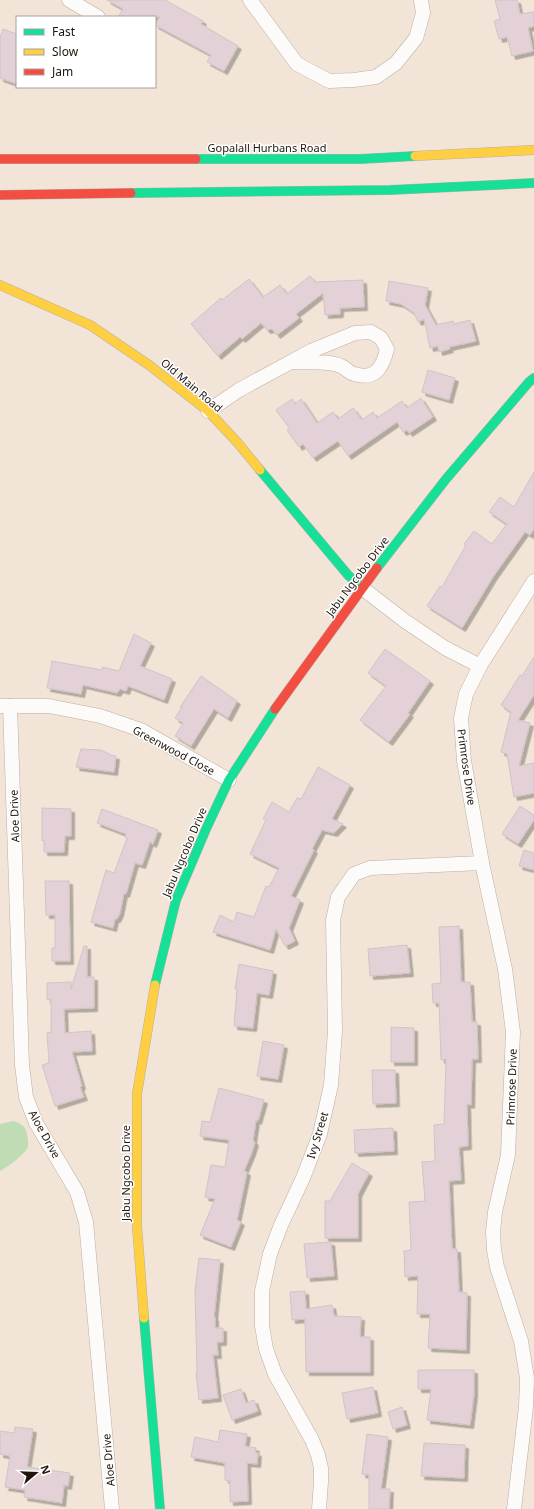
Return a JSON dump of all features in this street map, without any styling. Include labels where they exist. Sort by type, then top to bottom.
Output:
[{"type":"main road","name":"Gopalall Hurbans Road","points":[[0,159],[360,159],[534,150]]},
{"type":"main road","points":[[0,195],[390,190],[534,183]]},
{"type":"main road","name":"Old Main Road","points":[[0,285],[90,325],[149,365],[208,411],[237,442],[348,575],[362,588]]},
{"type":"main road","name":"Jabu Ngcobo Drive","points":[[160,1509],[137,1226],[137,1094],[159,966],[176,900],[206,829],[230,780],[270,716],[362,588],[446,479],[534,378]]},
{"type":"street","points":[[69,0],[96,16]]},
{"type":"street","points":[[250,0],[297,64],[329,81],[376,77],[396,63],[416,38],[423,13],[421,0]]},
{"type":"street","points":[[208,411],[239,390],[311,351],[355,333],[371,332],[381,338],[387,349],[384,362],[377,372],[365,376],[354,374],[341,366],[325,363],[292,362]]},
{"type":"street","name":"Primrose Drive","points":[[514,1509],[526,1406],[527,1378],[521,1342],[497,1267],[493,1232],[495,1212],[508,1155],[513,1032],[504,969],[482,863],[464,760],[460,718],[466,694],[480,666],[534,581]]},
{"type":"street","points":[[362,588],[405,621],[445,648],[480,666]]},
{"type":"street","name":"Greenwood Close","points":[[5,706],[49,706],[100,716],[141,730],[230,780]]},
{"type":"street","name":"Aloe Drive","points":[[5,706],[22,1065],[26,1097],[36,1123],[77,1192],[86,1222],[112,1509]]},
{"type":"street","name":"Ivy Street","points":[[319,1509],[321,1468],[318,1455],[312,1440],[276,1374],[266,1349],[262,1326],[262,1291],[270,1254],[281,1225],[304,1178],[320,1134],[331,1085],[335,1031],[333,920],[338,898],[354,874],[370,868],[482,863]]},
{"type":"green space","points":[[13,1121],[24,1127],[27,1133],[28,1147],[18,1158],[0,1171],[0,1124]]},
{"type":"building","points":[[107,0],[165,0],[203,21],[201,24],[238,46],[224,71],[207,62],[211,55],[156,26],[160,17],[119,16],[123,9]]},
{"type":"building","points":[[495,0],[517,0],[520,14],[534,12],[534,26],[528,28],[533,51],[512,56],[507,37],[499,39],[494,21],[500,19]]},
{"type":"building","points":[[3,29],[16,34],[16,84],[0,78],[0,38]]},
{"type":"building","points":[[310,276],[315,282],[363,280],[364,307],[340,308],[340,314],[325,315],[323,293],[296,314],[299,318],[277,335],[272,329],[267,330],[261,323],[242,339],[240,337],[218,356],[191,324],[221,298],[222,300],[249,279],[263,297],[280,285],[287,294]]},
{"type":"building","points":[[389,281],[428,288],[425,305],[436,325],[453,321],[454,324],[470,320],[476,341],[449,347],[450,349],[439,352],[438,346],[430,348],[424,319],[418,322],[414,313],[401,304],[386,301]]},
{"type":"building","points":[[428,370],[455,378],[449,400],[422,392]]},
{"type":"building","points":[[421,398],[433,417],[409,433],[407,430],[403,432],[397,422],[348,456],[338,441],[313,458],[303,444],[299,447],[287,430],[290,429],[276,410],[292,399],[295,404],[301,399],[317,423],[333,412],[338,419],[353,408],[362,420],[373,412],[377,418],[402,401],[407,408]]},
{"type":"building","points":[[534,472],[534,529],[530,535],[525,532],[493,577],[462,628],[427,606],[440,586],[442,587],[466,545],[464,544],[474,531],[492,544],[507,524],[489,512],[500,497],[514,507]]},
{"type":"building","points":[[134,634],[151,643],[140,666],[172,679],[164,700],[128,686],[126,691],[120,689],[117,693],[83,685],[81,694],[47,688],[52,661],[102,670],[102,667],[119,671]]},
{"type":"building","points":[[385,649],[430,681],[408,713],[410,714],[389,742],[360,720],[386,686],[368,673]]},
{"type":"building","points":[[534,657],[534,695],[518,720],[530,723],[519,766],[534,763],[534,793],[514,797],[507,754],[501,752],[511,712],[501,705],[520,675],[522,676]]},
{"type":"building","points":[[201,676],[237,701],[228,718],[214,709],[191,746],[175,736],[183,723],[175,718],[182,707],[180,707]]},
{"type":"building","points":[[81,749],[101,750],[116,756],[114,772],[76,767]]},
{"type":"building","points":[[318,767],[350,785],[332,819],[343,824],[334,833],[322,830],[312,849],[314,850],[291,896],[300,900],[289,928],[295,941],[285,946],[276,929],[270,950],[213,932],[220,915],[234,922],[237,912],[254,917],[266,886],[269,887],[279,868],[250,854],[266,820],[263,819],[272,802],[289,812],[297,798],[301,799]]},
{"type":"building","points":[[520,806],[534,815],[534,820],[518,844],[502,834]]},
{"type":"building","points":[[42,808],[71,809],[71,836],[65,836],[64,852],[44,852],[44,840],[42,841]]},
{"type":"building","points":[[102,809],[158,830],[153,844],[150,842],[142,865],[135,863],[126,894],[124,893],[120,913],[117,919],[115,919],[113,928],[91,922],[106,870],[114,873],[127,838],[125,837],[126,834],[97,823]]},
{"type":"building","points":[[524,850],[534,853],[534,870],[519,866]]},
{"type":"building","points":[[45,881],[69,881],[70,961],[52,961],[52,948],[55,948],[55,915],[46,915]]},
{"type":"building","points":[[459,926],[461,982],[470,982],[472,1022],[477,1022],[478,1059],[472,1059],[471,1105],[467,1104],[468,1146],[459,1147],[461,1180],[449,1181],[452,1249],[457,1249],[459,1292],[467,1293],[466,1350],[428,1348],[430,1314],[417,1314],[418,1276],[405,1277],[404,1251],[411,1250],[409,1202],[425,1201],[422,1162],[435,1161],[434,1125],[444,1124],[446,1059],[441,1060],[439,1003],[433,1003],[432,984],[441,983],[439,927]]},
{"type":"building","points":[[407,945],[410,973],[370,976],[368,949]]},
{"type":"building","points":[[84,946],[87,946],[87,977],[94,977],[94,1008],[64,1009],[65,1033],[91,1031],[92,1051],[72,1052],[82,1086],[80,1087],[84,1097],[55,1106],[42,1065],[49,1063],[47,1033],[51,1032],[51,999],[47,1000],[47,983],[71,982],[71,989]]},
{"type":"building","points":[[239,964],[273,971],[269,995],[257,993],[253,1028],[234,1026],[237,989],[235,989]]},
{"type":"building","points":[[391,1027],[414,1028],[414,1062],[391,1062]]},
{"type":"building","points":[[263,1041],[284,1045],[278,1079],[257,1076]]},
{"type":"building","points":[[372,1070],[395,1070],[396,1103],[373,1104]]},
{"type":"building","points":[[219,1088],[264,1100],[258,1121],[256,1120],[253,1140],[255,1142],[244,1171],[247,1172],[237,1220],[241,1222],[231,1247],[200,1235],[215,1199],[205,1197],[211,1165],[225,1167],[229,1140],[200,1136],[202,1121],[210,1122]]},
{"type":"building","points":[[393,1128],[394,1151],[355,1153],[354,1130]]},
{"type":"building","points":[[352,1163],[369,1173],[358,1194],[358,1238],[325,1238],[325,1201],[330,1201]]},
{"type":"building","points":[[331,1242],[334,1276],[307,1278],[304,1244]]},
{"type":"building","points":[[199,1258],[220,1260],[214,1317],[215,1328],[223,1328],[223,1342],[217,1342],[218,1355],[213,1355],[218,1398],[199,1400],[196,1373],[195,1291]]},
{"type":"building","points":[[305,1291],[306,1309],[332,1305],[334,1316],[361,1317],[360,1337],[370,1337],[370,1372],[306,1372],[305,1319],[292,1320],[290,1292]]},
{"type":"building","points":[[418,1370],[474,1370],[474,1394],[470,1425],[427,1420],[431,1389],[418,1389]]},
{"type":"building","points":[[373,1387],[378,1413],[347,1419],[342,1393]]},
{"type":"building","points":[[241,1389],[246,1403],[254,1400],[258,1411],[232,1420],[223,1395]]},
{"type":"building","points":[[402,1407],[407,1425],[393,1429],[388,1412]]},
{"type":"building","points":[[15,1427],[33,1429],[27,1467],[70,1473],[68,1486],[64,1485],[62,1503],[24,1497],[25,1490],[5,1487],[10,1456],[0,1454],[0,1431],[14,1433]]},
{"type":"building","points":[[220,1430],[247,1434],[245,1446],[256,1448],[255,1452],[258,1453],[257,1464],[247,1463],[248,1501],[230,1502],[230,1481],[225,1480],[225,1463],[191,1457],[195,1437],[218,1442]]},
{"type":"building","points":[[367,1434],[388,1437],[381,1489],[390,1489],[389,1509],[369,1509],[369,1475],[362,1474]]},
{"type":"building","points":[[424,1443],[465,1445],[464,1478],[421,1476]]},
{"type":"traffic: fast","points":[[196,159],[360,159],[415,156]]},
{"type":"traffic: fast","points":[[131,193],[390,190],[534,183]]},
{"type":"traffic: fast","points":[[377,568],[446,479],[534,378]]},
{"type":"traffic: fast","points":[[260,470],[348,575],[362,588]]},
{"type":"traffic: fast","points":[[155,985],[176,900],[206,829],[229,780],[275,709]]},
{"type":"traffic: fast","points":[[144,1318],[160,1509]]},
{"type":"traffic: slow","points":[[415,156],[534,150]]},
{"type":"traffic: slow","points":[[0,285],[90,325],[149,365],[208,411],[237,442],[260,470]]},
{"type":"traffic: slow","points":[[144,1318],[137,1226],[137,1094],[155,985]]},
{"type":"traffic: jam","points":[[0,159],[196,159]]},
{"type":"traffic: jam","points":[[0,195],[131,193]]},
{"type":"traffic: jam","points":[[275,709],[377,568]]}]
